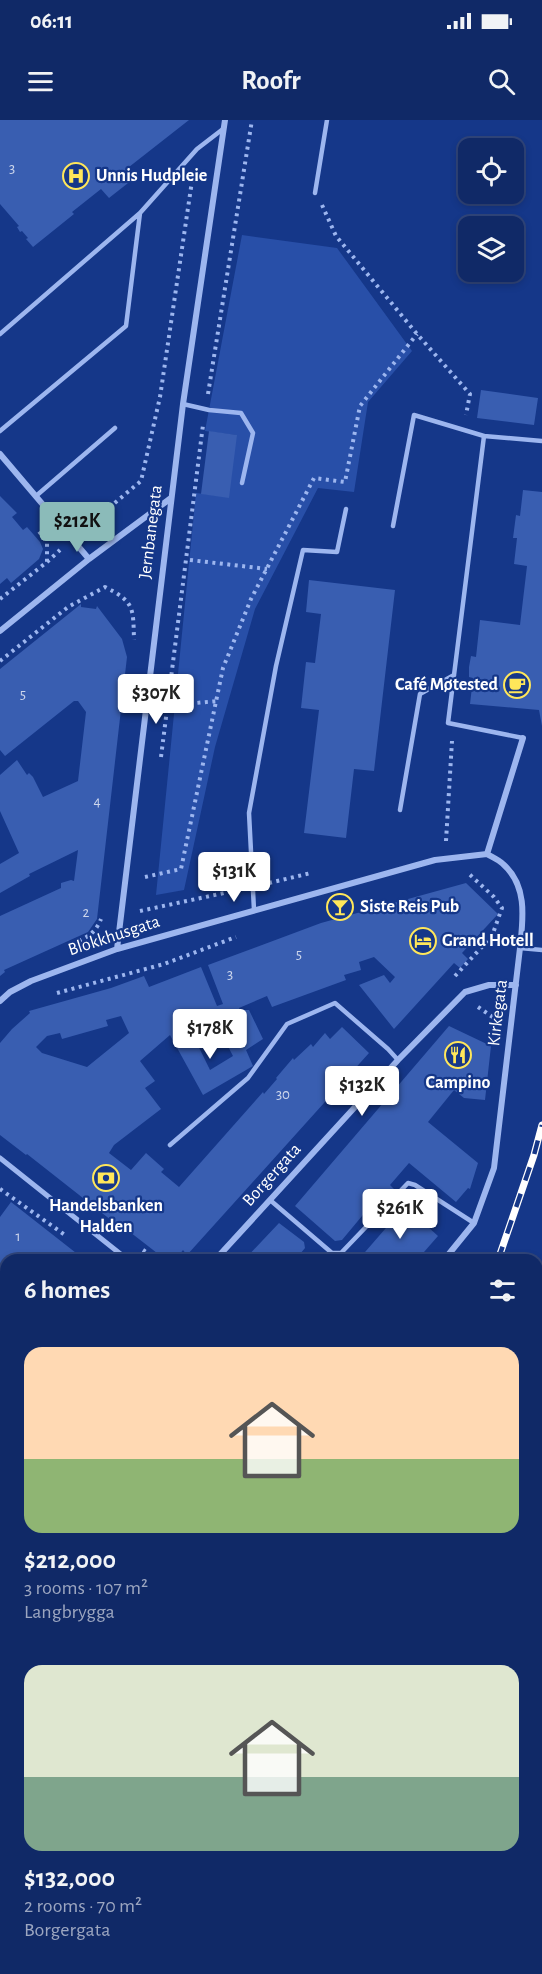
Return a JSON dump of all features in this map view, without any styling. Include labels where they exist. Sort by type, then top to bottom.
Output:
[{"type":"street","name":"Jernbanegata","points":[[117,949],[183,404],[225,120]]},
{"type":"street","points":[[0,454],[89,559]]},
{"type":"street","points":[[0,631],[89,559],[171,498]]},
{"type":"street","points":[[487,854],[523,738]]},
{"type":"street","name":"Blokkhusgata","points":[[0,1000],[31,981],[117,949],[435,860],[487,854]]},
{"type":"street","name":"Kirkegata","points":[[449,1254],[474,1223],[494,1168],[520,948],[523,897],[515,879],[504,864],[487,854]]},
{"type":"street","name":"Borgergata","points":[[220,1254],[398,1060],[465,992],[489,985],[516,985]]},
{"type":"street","points":[[0,1158],[120,1254]]},
{"type":"lane","points":[[315,193],[327,120]]},
{"type":"lane","points":[[0,334],[141,213],[197,149],[224,129]]},
{"type":"lane","points":[[0,431],[126,326],[141,213]]},
{"type":"lane","points":[[183,404],[209,410],[242,413],[253,433],[242,483]]},
{"type":"lane","points":[[393,526],[414,415],[484,436],[542,441]]},
{"type":"lane","points":[[36,496],[115,428]]},
{"type":"lane","points":[[484,436],[448,723],[523,738]]},
{"type":"lane","points":[[254,910],[249,813],[276,666],[303,550],[337,552],[346,509]]},
{"type":"lane","points":[[400,810],[420,694],[454,675]]},
{"type":"lane","points":[[520,948],[542,950]]},
{"type":"lane","points":[[170,1145],[248,1078],[287,1024],[335,1003],[398,1060]]},
{"type":"lane","points":[[270,1200],[332,1253],[341,1253],[408,1183],[416,1185],[474,1223]]},
{"type":"path","points":[[0,599],[141,481],[160,397],[197,149]]},
{"type":"path","points":[[315,193],[336,236],[470,394],[466,415],[484,436]]},
{"type":"path","points":[[34,525],[47,542],[47,562]]},
{"type":"path","points":[[189,560],[267,569]]},
{"type":"path","points":[[0,662],[68,607],[105,587],[125,597],[133,612],[135,647]]},
{"type":"path","points":[[175,705],[217,701]]},
{"type":"path","points":[[67,946],[87,938],[95,931],[101,921],[102,910]]},
{"type":"path","points":[[471,1007],[478,1007],[500,1021]]},
{"type":"path","points":[[0,1189],[72,1240]]},
{"type":"shaded area","points":[[242,235],[337,248],[412,351],[368,402],[354,492],[318,488],[255,609],[215,747],[184,890],[156,895],[196,493],[228,497],[236,435],[205,431]]},
{"type":"building","points":[[0,120],[189,120],[129,167],[137,176],[109,198],[101,189],[33,247],[0,204]]},
{"type":"building","points":[[481,390],[538,398],[534,425],[477,418]]},
{"type":"building","points":[[209,431],[237,435],[229,498],[201,494]]},
{"type":"building","points":[[523,490],[542,492],[542,726],[539,710],[470,704],[473,678],[469,677],[469,667],[471,656],[476,657],[480,620],[520,625],[527,566],[514,564],[517,538],[513,538],[516,515],[520,516]]},
{"type":"building","points":[[0,496],[17,513],[12,517],[23,530],[27,527],[43,549],[39,559],[11,583],[7,578],[0,584]]},
{"type":"building","points":[[309,580],[395,590],[374,771],[354,769],[346,838],[304,833],[319,710],[301,708],[306,662],[315,663],[321,614],[306,612]]},
{"type":"building","points":[[81,604],[81,607],[96,609],[97,606],[122,639],[127,657],[97,919],[88,932],[4,970],[5,972],[0,976],[0,916],[61,888],[61,883],[74,881],[78,850],[29,874],[30,876],[0,893],[0,864],[19,853],[0,811],[0,775],[17,760],[27,775],[29,773],[33,777],[43,797],[78,781],[86,712],[78,701],[74,701],[5,756],[0,750],[0,669]]},
{"type":"building","points":[[466,883],[498,914],[462,953],[468,959],[460,968],[454,963],[394,1029],[359,985],[384,975],[390,983],[395,977],[374,957],[359,962],[361,970],[344,975],[346,980],[272,1007],[267,996],[239,1008],[249,1010],[263,1039],[246,1050],[253,1066],[203,1095],[170,1035],[140,1061],[155,1081],[145,1088],[161,1109],[114,1145],[109,1153],[131,1170],[146,1153],[164,1169],[161,1172],[179,1187],[263,1092],[264,1094],[293,1058],[294,1060],[311,1044],[313,1047],[325,1033],[330,1039],[342,1027],[369,1053],[188,1254],[183,1250],[180,1254],[158,1254],[0,1135],[0,1043],[30,1013],[29,1011],[111,988],[144,976],[149,987],[201,967],[217,1006],[223,1004],[208,965],[321,923]],"holes":[[[121,1016],[129,1033],[87,1067],[42,1053],[36,1047],[47,1036],[60,1033],[62,1039],[108,1026],[106,1020]],[[212,1018],[218,1034],[221,1033],[233,1056],[210,1070],[189,1027]]]},
{"type":"building","points":[[449,1026],[491,1046],[485,1100],[464,1098],[454,1090],[428,1122],[478,1163],[470,1189],[468,1188],[456,1202],[409,1163],[390,1185],[395,1190],[373,1215],[367,1210],[342,1240],[335,1241],[295,1206]]},
{"type":"building","points":[[11,1202],[77,1254],[0,1254],[0,1217]]},
{"type":"building","points":[[405,1206],[438,1236],[422,1254],[363,1254]]},
{"type":"building","points":[[279,1223],[304,1242],[305,1248],[300,1254],[250,1254]]},
{"type":"railway","points":[[500,1254],[542,1125]]},
{"type":"place","name":"Unnis Hudpleie","points":[[76,176]]},
{"type":"place","name":"Café Møtested","points":[[517,685]]},
{"type":"place","name":"Siste Reis Pub","points":[[340,907]]},
{"type":"place","name":"Grand Hotell","points":[[423,941]]},
{"type":"place","name":"Campino","points":[[458,1055]]},
{"type":"place","name":"Handelsbanken Halden","points":[[106,1178]]}]
